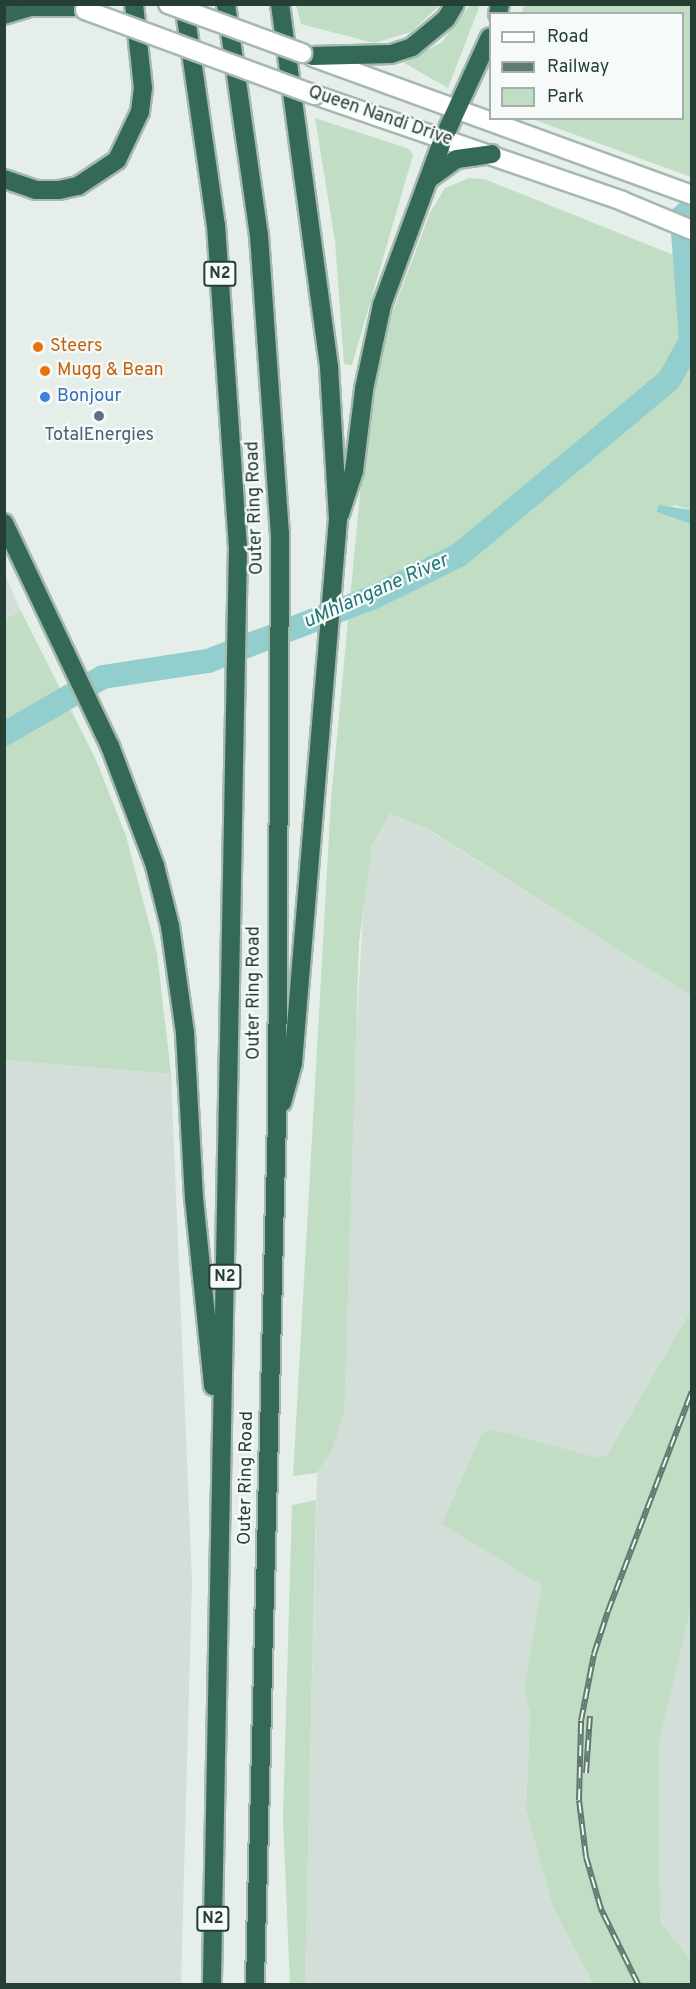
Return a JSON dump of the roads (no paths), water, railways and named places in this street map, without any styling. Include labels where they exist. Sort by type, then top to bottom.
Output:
[{"type":"highway","points":[[4,179],[36,190],[59,190],[78,186],[117,160],[140,112],[143,88],[134,4]]},
{"type":"highway","name":"Outer Ring Road","points":[[184,4],[216,225],[238,546],[212,1984]]},
{"type":"highway","name":"Outer Ring Road","points":[[226,4],[259,235],[280,533],[277,1119],[255,1984]]},
{"type":"highway","points":[[277,1119],[293,1063],[310,826],[329,646],[338,519],[329,367],[280,4]]},
{"type":"highway","points":[[307,54],[391,54],[412,47],[447,19],[455,4]]},
{"type":"highway","points":[[4,15],[30,7],[76,7]]},
{"type":"highway","points":[[338,519],[354,471],[364,389],[382,305],[443,139],[489,39]]},
{"type":"highway","points":[[426,182],[457,159],[492,154]]},
{"type":"highway","points":[[4,523],[110,746],[155,866],[178,972],[194,1198],[221,1462]]},
{"type":"main road","name":"Queen Nandi Drive","points":[[168,4],[692,195]]},
{"type":"main road","name":"Queen Nandi Drive","points":[[76,7],[315,95],[492,154],[692,230]]},
{"type":"water","points":[[659,505],[691,510],[691,524],[657,512]]},
{"type":"waterway","name":"uMhlangane River","points":[[4,734],[103,677],[208,661],[374,597],[459,555],[669,380],[691,341],[682,217],[692,208]]},
{"type":"railway","points":[[638,1984],[601,1909],[586,1857],[579,1800],[581,1721],[594,1654],[608,1611],[692,1391]]},
{"type":"railway","points":[[586,1773],[590,1716]]},
{"type":"place","name":"Steers","points":[[38,347]]},
{"type":"place","name":"Mugg & Bean","points":[[45,371]]},
{"type":"place","name":"Bonjour","points":[[45,397]]},
{"type":"place","name":"TotalEnergies","points":[[99,416]]}]
